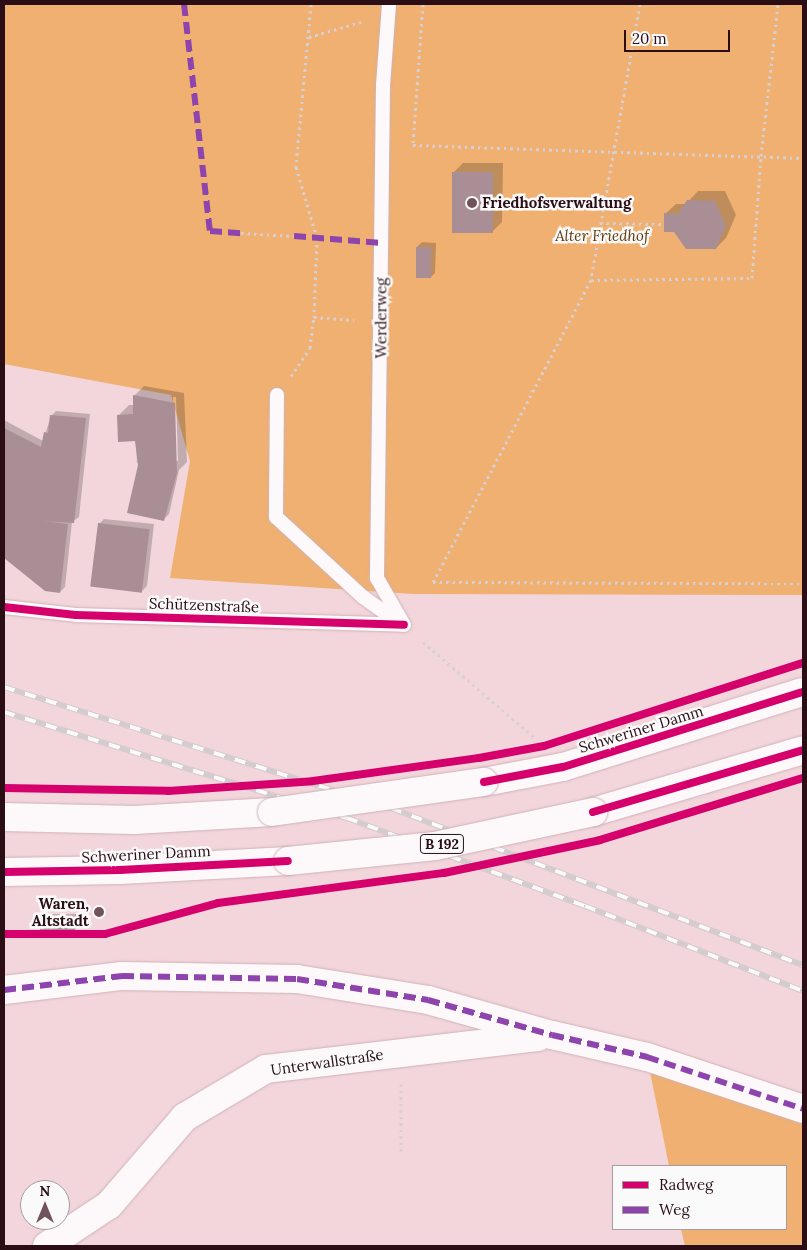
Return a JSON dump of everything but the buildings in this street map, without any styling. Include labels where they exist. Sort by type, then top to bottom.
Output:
[{"type":"main road","name":"Schweriner Damm","points":[[4,817],[134,820],[282,811],[484,782],[563,767],[803,692]]},
{"type":"main road","name":"Schweriner Damm","points":[[4,872],[120,870],[288,861],[435,846],[593,812],[803,750]]},
{"type":"main road","name":"Unterwallstraße","points":[[4,990],[122,976],[297,979],[428,1000],[552,1035],[647,1057],[803,1109]]},
{"type":"main road","name":"Unterwallstraße","points":[[47,1246],[108,1205],[185,1117],[266,1069],[401,1051],[552,1035]]},
{"type":"lane","name":"Werderweg","points":[[388,9],[383,86],[382,322],[377,578],[404,625]]},
{"type":"lane","points":[[278,395],[276,516],[363,597],[404,625]]},
{"type":"lane","name":"Schützenstraße","points":[[4,607],[76,615],[404,625]]},
{"type":"path","points":[[278,395],[310,348],[314,318],[317,238],[296,167],[311,4]]},
{"type":"path","points":[[423,4],[413,144],[803,158]]},
{"type":"path","points":[[640,4],[612,152],[591,280],[433,582],[803,583]]},
{"type":"path","points":[[591,280],[752,278],[760,156],[778,4]]},
{"type":"path","points":[[309,37],[388,9]]},
{"type":"path","points":[[600,223],[664,224]]},
{"type":"path","points":[[241,233],[294,236]]},
{"type":"path","points":[[314,318],[382,322]]},
{"type":"path","points":[[404,625],[538,740]]},
{"type":"path","points":[[401,1051],[401,1150]]},
{"type":"green space","name":"Alter Friedhof","points":[[4,4],[803,4],[803,595],[413,594],[170,578],[190,461],[171,395],[4,364]]},
{"type":"green space","points":[[647,1057],[803,1109],[803,1246],[685,1246],[681,1230],[787,1230],[787,1165],[669,1165]]},
{"type":"railway","points":[[4,687],[391,808],[803,965]]},
{"type":"railway","points":[[4,712],[347,818],[585,906],[803,991]]},
{"type":"marked path","points":[[184,4],[210,231],[241,233]]},
{"type":"marked path","points":[[294,236],[382,243]]},
{"type":"marked path","points":[[4,990],[122,976],[297,979],[428,1000],[552,1035],[647,1057],[803,1109]]},
{"type":"cycle path","points":[[4,607],[76,615],[404,625]]},
{"type":"cycle path","points":[[4,788],[168,791],[313,781],[479,758],[544,746],[803,663]]},
{"type":"cycle path","points":[[484,782],[563,767],[803,692]]},
{"type":"cycle path","points":[[593,812],[803,750]]},
{"type":"cycle path","points":[[4,934],[105,934],[218,903],[444,873],[600,840],[803,778]]},
{"type":"cycle path","points":[[4,872],[120,870],[288,861]]},
{"type":"place","name":"Friedhofsverwaltung","points":[[472,203]]},
{"type":"place","name":"Waren, Altstadt","points":[[99,912]]}]
